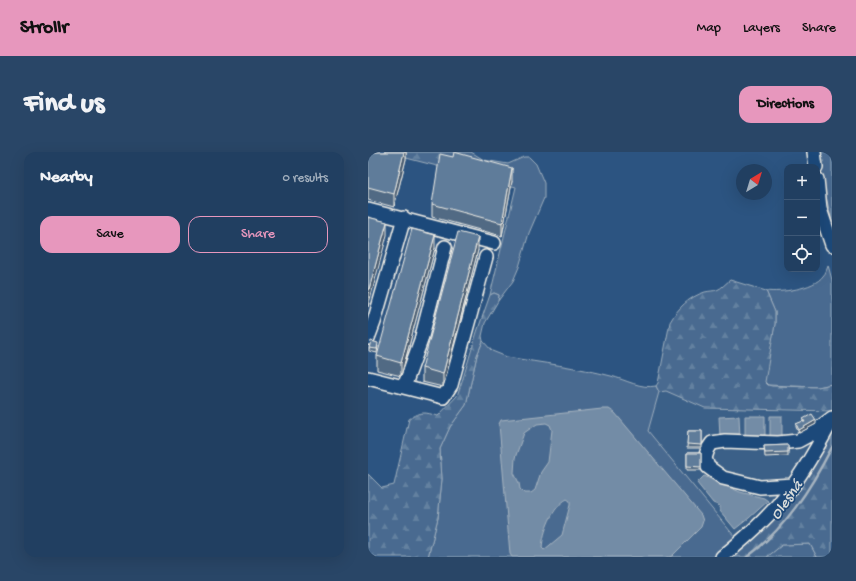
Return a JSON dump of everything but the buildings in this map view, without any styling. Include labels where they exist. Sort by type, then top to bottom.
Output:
[{"type":"street","points":[[814,152],[816,164]]},
{"type":"street","points":[[819,200],[820,209],[832,245]]},
{"type":"street","points":[[368,210],[404,218],[494,243]]},
{"type":"street","points":[[368,338],[404,218]]},
{"type":"street","points":[[404,387],[421,340],[446,248]]},
{"type":"street","points":[[368,378],[443,398],[451,384],[486,257]]},
{"type":"street","points":[[722,557],[765,519],[794,485],[832,419]]},
{"type":"street","points":[[794,485],[760,487],[723,478],[708,467],[705,458],[708,449],[712,443],[725,441],[778,443],[798,441],[832,419]]},
{"type":"shaded area","points":[[666,391],[705,408],[829,412],[818,424],[820,432],[794,477],[777,499],[735,537],[648,431],[659,392]]},
{"type":"shaded area","points":[[609,409],[615,413],[701,515],[703,521],[701,527],[672,556],[669,557],[512,557],[510,554],[499,424],[501,420]],"holes":[[[546,423],[550,425],[552,430],[548,462],[541,472],[535,490],[531,493],[524,493],[520,489],[514,473],[515,458],[524,433],[537,424]],[[567,499],[570,501],[570,505],[562,535],[544,550],[542,548],[544,535],[549,520],[557,508]]]},
{"type":"shaded area","points":[[739,416],[740,437],[720,437],[719,417]]},
{"type":"shaded area","points":[[745,416],[765,416],[765,437],[745,437]]},
{"type":"shaded area","points":[[770,416],[782,416],[782,437],[770,437]]},
{"type":"shaded area","points":[[704,476],[740,492],[764,498],[768,501],[735,529],[720,511],[720,506],[713,503],[697,483]]},
{"type":"green space","points":[[383,152],[471,152],[484,160],[482,166],[468,174]]},
{"type":"green space","points":[[819,152],[831,152],[832,222],[821,175]]},
{"type":"green space","points":[[524,157],[529,157],[536,164],[544,183],[544,198],[529,233],[519,267],[513,281],[498,301],[499,295],[494,293],[490,295],[516,187],[468,174],[482,166],[484,160],[508,164]]},
{"type":"green space","points":[[828,265],[832,280],[832,384],[818,387],[768,385],[764,382],[775,324],[775,312],[766,291],[788,291],[805,287],[819,280],[824,275]]},
{"type":"green space","points":[[730,280],[766,291],[775,312],[775,324],[765,382],[772,386],[818,387],[832,384],[832,411],[705,408],[666,391],[659,392],[656,386],[658,383],[670,322],[673,317],[689,300],[699,294],[719,289]]},
{"type":"green space","points":[[494,293],[499,295],[498,301],[485,323],[482,336],[483,341],[477,355],[466,405],[450,427],[440,449],[442,479],[438,518],[428,557],[368,557],[368,474],[382,488],[394,485],[409,419],[423,413],[438,416],[457,396],[490,295]]},
{"type":"green space","points":[[483,341],[492,351],[507,357],[585,370],[639,385],[650,387],[656,386],[659,392],[648,431],[735,537],[717,557],[428,557],[438,518],[442,479],[440,449],[450,427],[466,405],[477,355]]},
{"type":"green space","points":[[832,433],[832,557],[817,557],[810,544],[782,545],[767,557],[729,557],[775,519],[798,490]]},
{"type":"green space","points":[[810,544],[817,557],[767,557],[782,545]]},
{"type":"waterway","name":"Olešná","points":[[747,557],[773,534],[796,507],[815,478],[832,447]]}]
